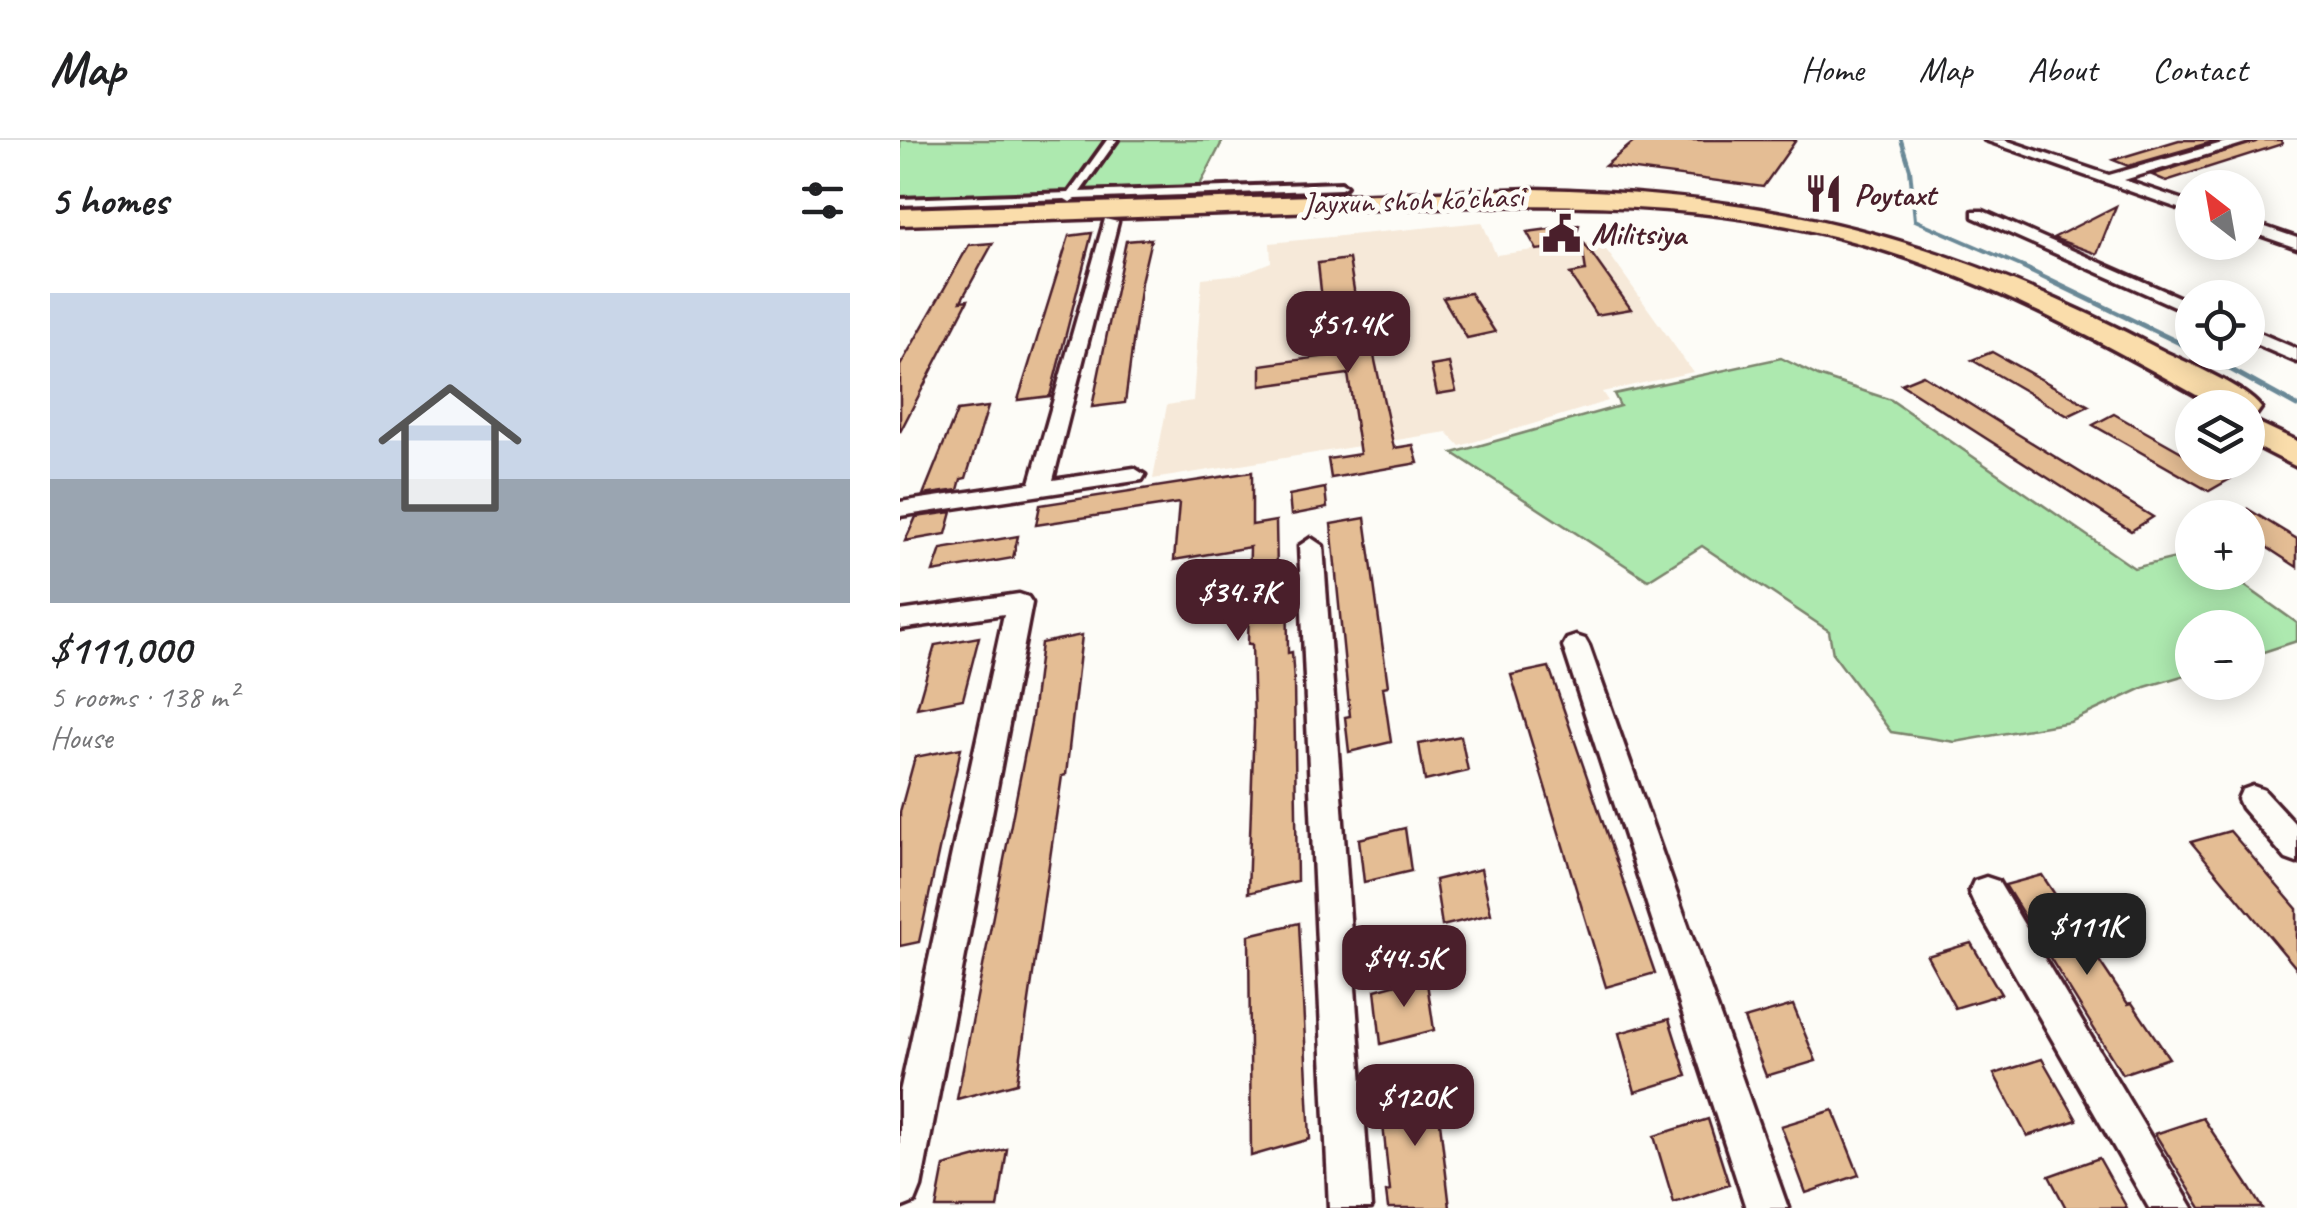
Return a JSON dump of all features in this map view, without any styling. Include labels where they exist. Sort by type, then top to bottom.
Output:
[{"type":"highway","name":"Jayxun shoh ko'chasi","points":[[900,230],[957,221],[1488,196],[1598,196],[1708,207],[1840,231],[1935,260],[2081,320],[2212,390]]},
{"type":"highway","name":"Jayxun shoh ko'chasi","points":[[901,217],[1110,222],[1534,204],[1680,214],[1779,229],[1873,251],[1937,274],[2088,340],[2178,390]]},
{"type":"highway","name":"Jayxun shoh ko'chasi","points":[[2265,419],[2297,437]]},
{"type":"highway","points":[[2265,438],[2297,456]]},
{"type":"street","points":[[1070,199],[1112,140]]},
{"type":"street","points":[[1992,140],[2175,202]]},
{"type":"street","points":[[2108,180],[2248,140]]},
{"type":"street","points":[[900,202],[1070,199],[1341,186]]},
{"type":"street","points":[[1978,214],[2175,301]]},
{"type":"street","points":[[1040,488],[1110,222]]},
{"type":"street","points":[[2265,232],[2297,243]]},
{"type":"street","points":[[2265,342],[2297,356]]},
{"type":"street","points":[[900,509],[1134,475]]},
{"type":"street","points":[[1311,546],[1350,1208]]},
{"type":"street","points":[[900,620],[1019,603],[900,1187]]},
{"type":"street","points":[[1576,646],[1767,1208]]},
{"type":"street","points":[[2253,799],[2297,848]]},
{"type":"street","points":[[1986,892],[2172,1208]]},
{"type":"shaded area","points":[[1482,222],[1496,255],[1600,241],[1693,372],[1602,392],[1608,401],[1460,446],[1447,432],[1153,479],[1167,405],[1193,401],[1202,278],[1241,274],[1271,262],[1270,243]]},
{"type":"green space","points":[[900,140],[1223,140],[1198,189],[1345,184],[1346,194],[900,211]]},
{"type":"green space","points":[[1781,358],[1818,376],[1891,400],[2134,568],[2175,558],[2175,590],[2251,590],[2297,623],[2297,641],[2265,651],[2265,610],[2175,610],[2175,678],[2145,687],[2070,722],[1955,742],[1891,732],[1833,654],[1829,631],[1702,546],[1648,580],[1453,453],[1620,406],[1614,394]]},
{"type":"building","points":[[1636,140],[1796,140],[1763,187],[1605,166]]},
{"type":"building","points":[[2179,140],[2219,140],[2128,166],[2113,160]]},
{"type":"building","points":[[2259,140],[2281,140],[2282,144],[2200,170],[2175,170],[2175,178],[2166,181],[2152,175]]},
{"type":"building","points":[[2116,206],[2097,254],[2053,238]]},
{"type":"building","name":"Militsiya","points":[[1579,225],[1573,245],[1537,250],[1527,232]]},
{"type":"building","points":[[1092,233],[1050,396],[1018,400],[1069,236]]},
{"type":"building","points":[[1151,239],[1141,282],[1125,403],[1092,407],[1126,241]]},
{"type":"building","points":[[1581,239],[1631,309],[1596,315],[1570,274],[1586,271]]},
{"type":"building","points":[[993,243],[961,301],[968,300],[900,432],[900,366],[969,245]]},
{"type":"building","points":[[1349,259],[1364,352],[1373,351],[1394,448],[1413,445],[1418,463],[1331,478],[1328,459],[1360,454],[1348,374],[1261,386],[1261,365],[1328,356],[1318,263]]},
{"type":"building","points":[[1470,293],[1495,332],[1467,338],[1443,298]]},
{"type":"building","points":[[1992,352],[2089,406],[2068,416],[1972,360]]},
{"type":"building","points":[[1449,363],[1456,391],[1437,394],[1431,366]]},
{"type":"building","points":[[1923,375],[2153,517],[2131,531],[1901,384]]},
{"type":"building","points":[[988,407],[966,478],[961,479],[958,490],[923,495],[957,411]]},
{"type":"building","points":[[2114,414],[2175,448],[2175,472],[2093,425]]},
{"type":"building","points":[[1252,472],[1252,525],[1276,521],[1277,572],[1287,571],[1288,653],[1292,652],[1294,683],[1297,881],[1248,893],[1254,723],[1252,644],[1248,644],[1250,547],[1174,560],[1179,503],[1036,525],[1040,505]]},
{"type":"building","points":[[2190,480],[2228,480],[2209,491]]},
{"type":"building","points":[[1325,488],[1327,508],[1291,515],[1289,495]]},
{"type":"building","points":[[952,512],[946,534],[905,541],[916,517]]},
{"type":"building","points":[[1365,518],[1388,686],[1383,687],[1391,742],[1349,752],[1345,717],[1350,716],[1331,524]]},
{"type":"building","points":[[2265,519],[2297,539],[2297,567],[2265,546]]},
{"type":"building","points":[[1018,536],[1013,558],[933,572],[941,549]]},
{"type":"building","points":[[1082,635],[1066,775],[1062,776],[1017,1083],[957,1099],[1032,717],[1041,643]]},
{"type":"building","points":[[979,637],[963,699],[917,708],[935,645]]},
{"type":"building","points":[[1549,667],[1655,973],[1606,987],[1511,675]]},
{"type":"building","points":[[1461,736],[1468,771],[1425,781],[1419,744]]},
{"type":"building","points":[[961,748],[919,942],[900,946],[900,812],[915,757]]},
{"type":"building","points":[[1405,828],[1411,871],[1364,882],[1359,839]]},
{"type":"building","points":[[2230,831],[2297,909],[2297,969],[2191,842]]},
{"type":"building","points":[[1481,869],[1491,914],[1442,926],[1435,880]]},
{"type":"building","points":[[2042,875],[2169,1058],[2122,1074],[2005,885]]},
{"type":"building","points":[[1299,923],[1310,1139],[1251,1156],[1249,935]]},
{"type":"building","points":[[1971,943],[2001,994],[1955,1008],[1927,956]]},
{"type":"building","points":[[1426,976],[1434,1030],[1381,1044],[1375,990]]},
{"type":"building","points":[[1793,1005],[1816,1061],[1766,1076],[1744,1019]]},
{"type":"building","points":[[1669,1019],[1687,1076],[1635,1092],[1619,1033]]},
{"type":"building","points":[[2042,1059],[2077,1120],[2027,1136],[1994,1074]]},
{"type":"building","points":[[1435,1080],[1450,1208],[1388,1208],[1386,1192],[1390,1191],[1380,1096]]},
{"type":"building","points":[[1833,1110],[1859,1175],[1806,1193],[1781,1126]]},
{"type":"building","points":[[2203,1118],[2262,1208],[2201,1208],[2155,1134]]},
{"type":"building","points":[[1708,1119],[1729,1185],[1674,1203],[1654,1136]]},
{"type":"building","points":[[1007,1149],[998,1208],[936,1208],[944,1166]]},
{"type":"building","points":[[2099,1158],[2127,1208],[2066,1208],[2049,1176]]},
{"type":"waterway","points":[[1901,140],[1910,169],[1915,220],[2030,270]]},
{"type":"waterway","points":[[2024,268],[2175,341]]},
{"type":"waterway","points":[[2232,370],[2297,406]]},
{"type":"place","name":"Poytaxt","points":[[1824,194]]},
{"type":"place","name":"Militsiya","points":[[1561,233]]}]
